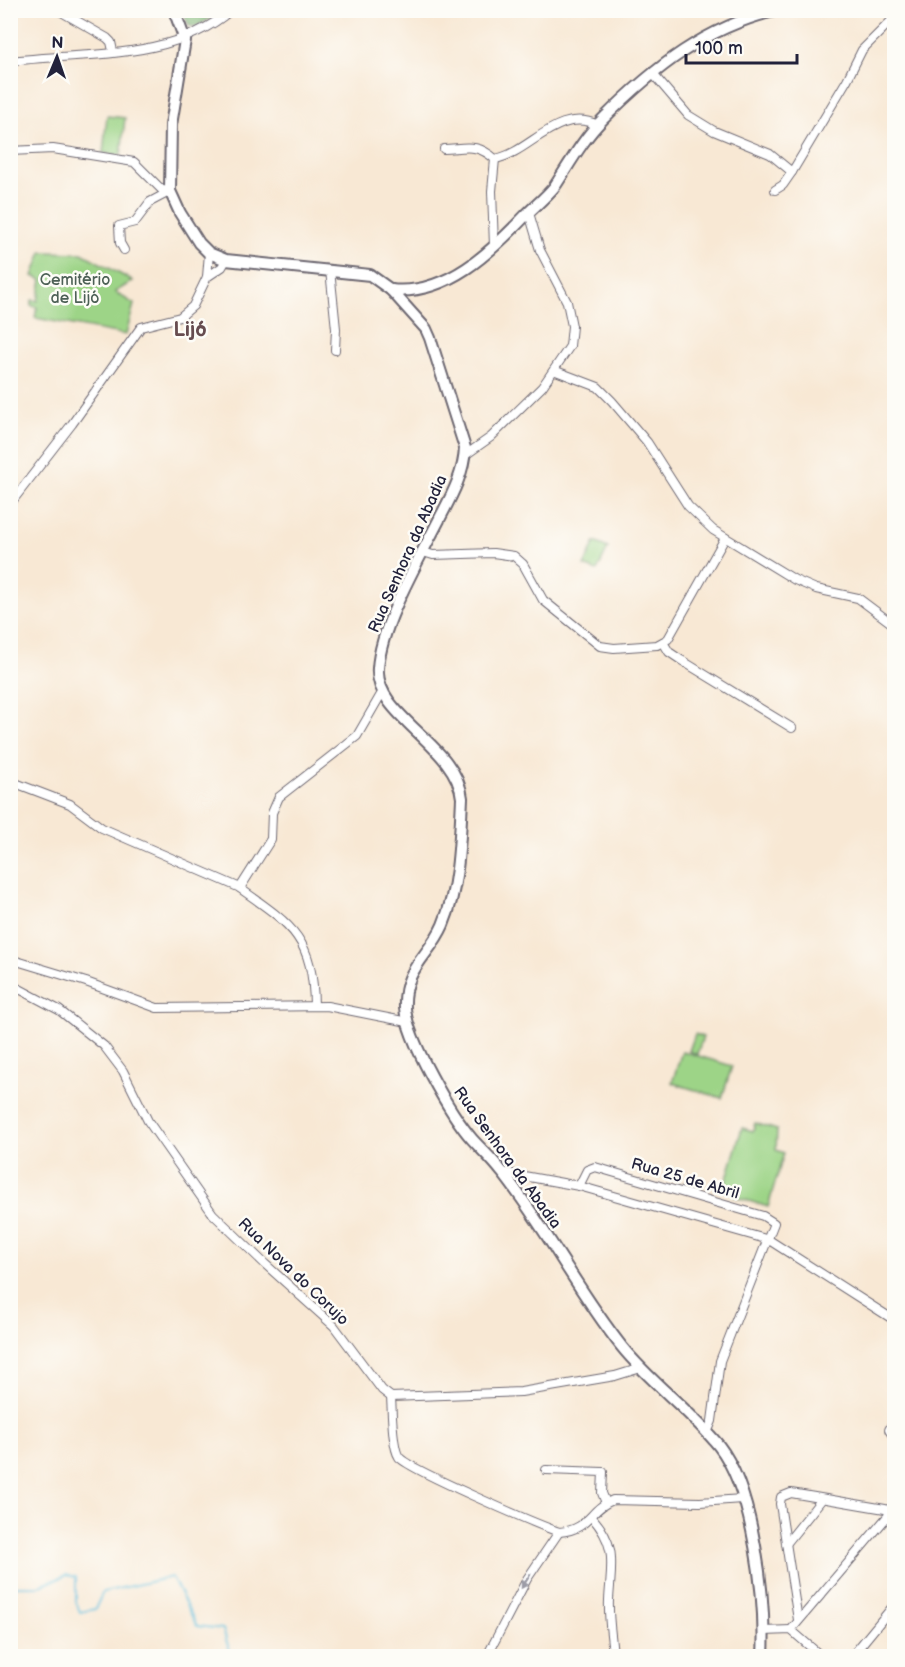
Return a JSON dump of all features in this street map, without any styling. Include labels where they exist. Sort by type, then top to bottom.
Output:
[{"type":"main road","points":[[174,10],[185,40],[171,125],[170,191],[190,231],[209,253]]},
{"type":"main road","points":[[391,290],[422,289],[442,283],[494,246],[554,187],[580,146],[598,125],[653,74],[694,42],[752,16],[779,10]]},
{"type":"main road","name":"Rua Senhora da Abadia","points":[[209,253],[226,260],[370,275],[391,290],[426,329],[430,338],[465,448],[464,456],[454,490],[398,604],[383,644],[378,668],[383,691],[452,768],[461,784],[462,798],[450,903],[439,933],[409,975],[405,1009],[408,1022],[432,1076],[464,1128],[502,1172],[588,1300],[641,1368],[707,1433],[726,1457],[742,1499],[756,1556],[764,1631],[763,1656]]},
{"type":"street","points":[[58,10],[107,38],[111,42],[113,51]]},
{"type":"street","points":[[10,61],[151,48],[185,40],[216,23],[231,10]]},
{"type":"street","points":[[775,190],[783,185],[792,172],[847,80],[862,50],[894,18]]},
{"type":"street","points":[[653,74],[688,115],[714,131],[770,154],[792,172]]},
{"type":"street","points":[[495,159],[505,158],[534,137],[568,122],[590,122],[598,125]]},
{"type":"street","points":[[444,149],[477,147],[486,150],[495,159]]},
{"type":"street","points":[[10,152],[52,149],[134,162],[162,190],[170,191]]},
{"type":"street","points":[[494,246],[492,191],[495,159]]},
{"type":"street","points":[[124,250],[120,243],[119,226],[135,222],[150,202],[170,191]]},
{"type":"street","points":[[464,456],[491,438],[555,371],[570,346],[572,326],[567,302],[540,250],[529,213]]},
{"type":"street","points":[[10,504],[72,424],[141,327],[180,317],[193,306],[207,277],[209,253]]},
{"type":"street","points":[[207,277],[222,267],[226,260]]},
{"type":"street","points":[[330,270],[336,330],[335,350]]},
{"type":"street","points":[[555,371],[597,387],[612,401],[647,442],[688,506],[725,538],[795,580],[816,589],[858,598],[894,625]]},
{"type":"street","points":[[423,552],[433,555],[493,553],[514,556],[523,564],[543,600],[600,646],[614,648],[663,642],[668,639],[725,538]]},
{"type":"street","points":[[663,642],[669,652],[792,728]]},
{"type":"street","points":[[240,888],[271,839],[272,813],[279,797],[357,736],[383,691]]},
{"type":"street","points":[[10,781],[70,804],[102,828],[240,888],[283,921],[302,942],[313,971],[314,1006]]},
{"type":"street","points":[[10,958],[157,1008],[340,1007],[408,1022]]},
{"type":"street","name":"Rua Nova do Corujo","points":[[10,984],[59,1010],[104,1046],[123,1071],[148,1121],[213,1214],[334,1326],[382,1390],[391,1397]]},
{"type":"street","name":"Rua 25 de Abril","points":[[579,1186],[587,1170],[595,1167],[763,1216],[774,1223],[769,1240]]},
{"type":"street","name":"Rua 25 de Abril","points":[[502,1172],[579,1186],[769,1240],[894,1320]]},
{"type":"street","points":[[707,1433],[712,1421],[720,1361],[758,1261],[769,1240]]},
{"type":"street","points":[[641,1368],[615,1376],[521,1392],[391,1397],[395,1451],[400,1459],[424,1473],[559,1532],[580,1528],[606,1503],[621,1499],[700,1502],[742,1499]]},
{"type":"street","points":[[894,1420],[889,1430],[894,1437]]},
{"type":"street","points":[[546,1470],[603,1472],[602,1493],[606,1503]]},
{"type":"street","points":[[798,1620],[780,1504],[781,1497],[791,1493],[885,1509],[894,1515]]},
{"type":"street","points":[[786,1544],[822,1499]]},
{"type":"street","points":[[790,1630],[887,1517],[894,1515]]},
{"type":"street","points":[[592,1516],[608,1540],[613,1559],[609,1601],[613,1656]]},
{"type":"street","points":[[488,1656],[526,1579],[545,1556],[559,1532]]},
{"type":"street","points":[[852,1656],[894,1605]]},
{"type":"street","points":[[764,1631],[790,1630],[821,1656]]},
{"type":"green space","points":[[182,11],[223,11],[196,27],[189,26]]},
{"type":"green space","points":[[107,116],[125,118],[121,155],[103,153]]},
{"type":"green space","name":"Cemitério de Lijó","points":[[42,252],[82,253],[133,281],[115,292],[134,304],[126,335],[35,318],[37,307],[31,306],[32,300],[38,301],[42,280],[33,276]]},
{"type":"green space","points":[[595,542],[608,548],[597,571],[584,566]]},
{"type":"green space","points":[[695,1034],[703,1037],[697,1054],[689,1051]]},
{"type":"green space","points":[[682,1051],[732,1066],[722,1098],[672,1083]]},
{"type":"green space","points":[[755,1123],[777,1130],[776,1150],[784,1153],[768,1207],[733,1196],[734,1191],[724,1188],[742,1128],[753,1131]]},
{"type":"waterway","points":[[10,1586],[40,1586],[67,1575],[76,1577],[76,1602],[80,1612],[95,1609],[103,1592],[172,1577],[197,1626],[223,1629],[231,1656]]},
{"type":"waterway","points":[[233,1656],[262,1654],[262,1656]]},
{"type":"district","name":"Lijó","points":[[190,330]]}]
